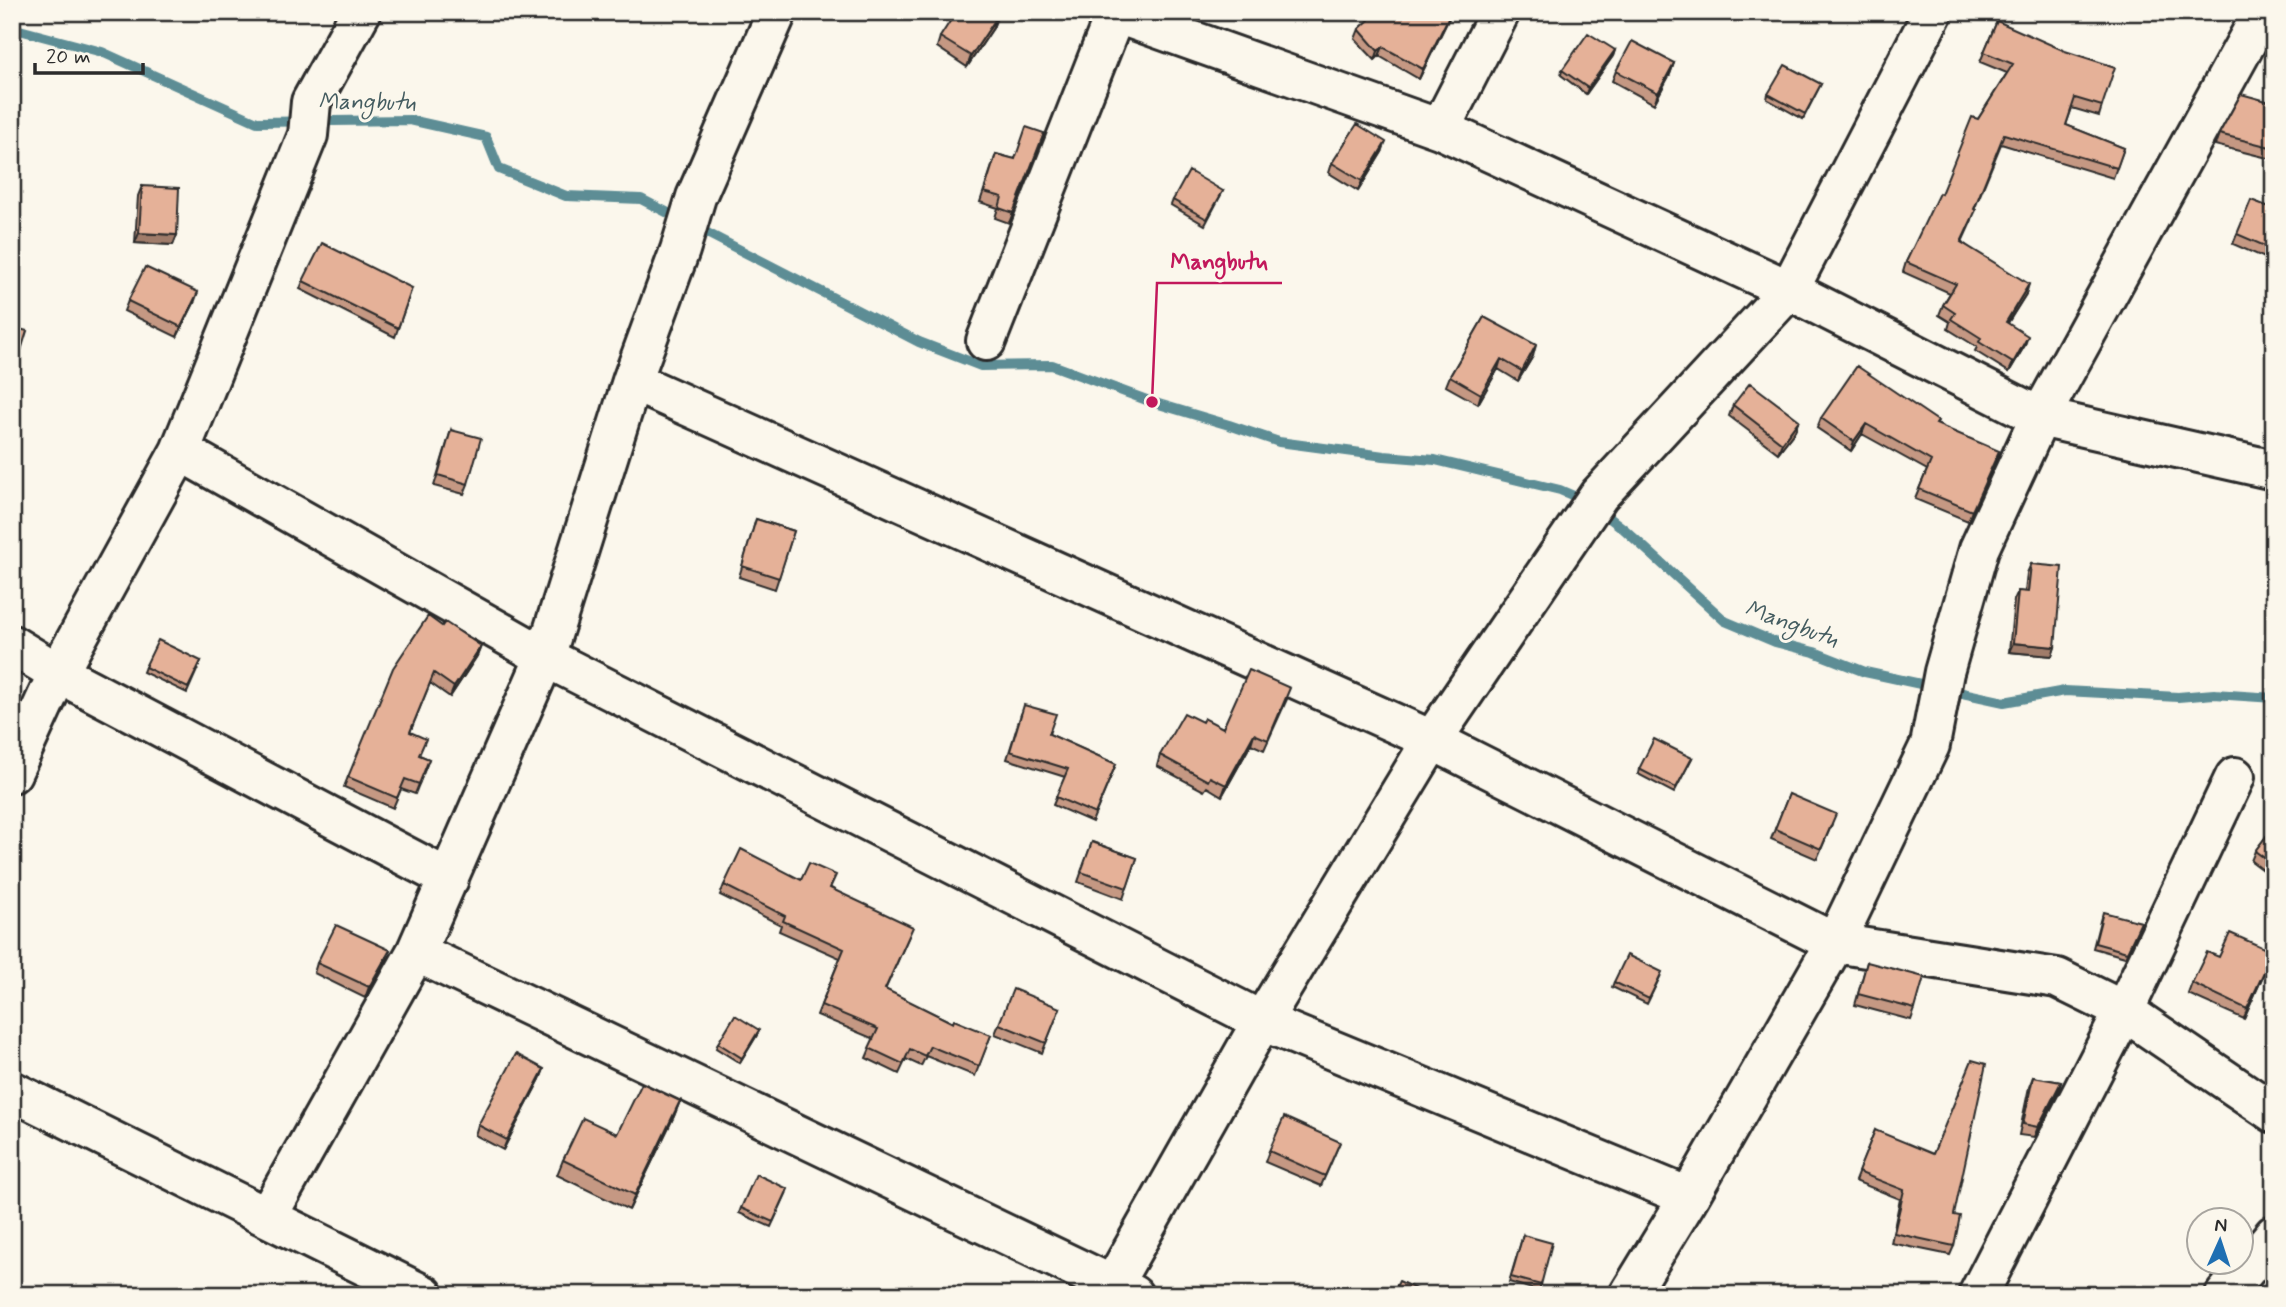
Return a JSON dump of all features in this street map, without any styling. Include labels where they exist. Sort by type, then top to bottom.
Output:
[{"type":"street","points":[[12,772],[58,673],[180,451],[309,118],[361,12]]},
{"type":"street","points":[[267,1217],[416,952],[545,657],[632,381],[680,250],[696,197],[777,12]]},
{"type":"street","points":[[1440,129],[1500,12]]},
{"type":"street","points":[[416,952],[1118,1292],[1262,1021],[1432,740],[1599,495],[1789,290],[1933,12]]},
{"type":"street","points":[[1629,1295],[1689,1197],[1835,943],[1930,745],[1942,687],[1979,549],[2040,417],[2263,12]]},
{"type":"street","points":[[986,341],[1115,13],[1440,129],[1789,290],[2040,417],[2274,470]]},
{"type":"street","points":[[632,381],[1432,740],[1835,943],[2057,978],[2124,1011],[2274,1113]]},
{"type":"street","points":[[180,451],[545,657],[1262,1021],[1689,1197]]},
{"type":"street","points":[[12,645],[58,673],[449,879]]},
{"type":"street","points":[[1978,1295],[2124,1011],[2235,778]]},
{"type":"street","points":[[12,1091],[424,1295]]},
{"type":"street","points":[[2225,1295],[2274,1235]]},
{"type":"building","points":[[956,12],[989,12],[997,17],[971,56],[940,37]]},
{"type":"building","points":[[1372,12],[1451,12],[1423,69],[1383,47],[1378,51],[1359,29],[1369,20]]},
{"type":"building","points":[[1997,21],[2065,51],[2115,67],[2102,106],[2075,98],[2066,125],[2124,148],[2117,168],[2004,134],[1961,242],[2029,284],[2006,322],[2028,336],[2013,363],[1979,342],[1981,338],[1951,319],[1955,313],[1943,305],[1956,284],[1906,262],[1939,193],[1941,194],[1972,117],[1978,119],[2013,64],[1984,52]]},
{"type":"building","points":[[1588,33],[1615,50],[1588,88],[1562,70]]},
{"type":"building","points":[[1632,41],[1674,63],[1658,93],[1616,71]]},
{"type":"building","points":[[1785,65],[1821,84],[1805,114],[1768,94]]},
{"type":"building","points":[[2241,94],[2274,103],[2274,148],[2219,134]]},
{"type":"building","points":[[1357,124],[1386,142],[1362,181],[1332,163]]},
{"type":"building","points":[[1026,127],[1044,133],[1013,213],[999,208],[1002,197],[984,192],[996,154],[1015,159]]},
{"type":"building","points":[[1189,171],[1223,191],[1207,219],[1173,200]]},
{"type":"building","points":[[142,186],[179,188],[177,235],[139,233]]},
{"type":"building","points":[[2251,200],[2272,208],[2274,203],[2274,250],[2237,234]]},
{"type":"building","points":[[322,243],[412,288],[398,328],[303,281]]},
{"type":"building","points":[[145,267],[198,292],[181,327],[128,301]]},
{"type":"building","points":[[1484,317],[1536,345],[1522,371],[1501,359],[1481,394],[1450,376]]},
{"type":"building","points":[[12,327],[27,331],[14,373],[12,372]]},
{"type":"building","points":[[1857,366],[1938,421],[1936,424],[1999,451],[1972,511],[1919,489],[1931,461],[1866,424],[1854,441],[1821,418]]},
{"type":"building","points":[[1750,383],[1799,420],[1782,443],[1733,405]]},
{"type":"building","points":[[451,430],[481,438],[468,484],[438,475]]},
{"type":"building","points":[[756,519],[794,531],[779,578],[742,566]]},
{"type":"building","points":[[2031,564],[2062,567],[2055,647],[2013,643],[2018,591],[2028,592]]},
{"type":"building","points":[[428,616],[442,626],[445,622],[481,646],[454,687],[434,673],[410,732],[426,739],[419,755],[429,759],[419,784],[405,779],[397,798],[348,777],[393,668]]},
{"type":"building","points":[[158,640],[201,661],[188,688],[145,667]]},
{"type":"building","points":[[1249,670],[1290,688],[1268,740],[1254,734],[1226,785],[1210,777],[1208,781],[1160,755],[1184,713],[1202,722],[1204,718],[1223,728]]},
{"type":"building","points":[[1024,705],[1056,714],[1049,734],[1116,764],[1095,814],[1056,797],[1068,769],[1010,751]]},
{"type":"building","points":[[1654,739],[1692,758],[1676,788],[1639,769]]},
{"type":"building","points":[[1789,794],[1836,814],[1821,849],[1775,829]]},
{"type":"building","points":[[2274,826],[2274,865],[2255,851]]},
{"type":"building","points":[[1092,842],[1137,858],[1127,888],[1081,872]]},
{"type":"building","points":[[741,849],[801,880],[809,863],[836,875],[830,888],[913,927],[885,989],[953,1023],[954,1020],[991,1035],[979,1066],[930,1046],[925,1056],[910,1049],[903,1064],[869,1048],[878,1029],[821,1005],[844,949],[783,921],[785,916],[724,885]]},
{"type":"building","points":[[2103,912],[2141,922],[2127,952],[2095,943]]},
{"type":"building","points":[[336,925],[390,950],[369,987],[317,963]]},
{"type":"building","points":[[2230,933],[2273,952],[2247,1009],[2192,983],[2207,952],[2219,957]]},
{"type":"building","points":[[1627,955],[1662,972],[1649,999],[1614,982]]},
{"type":"building","points":[[1867,962],[1924,977],[1915,1009],[1858,994]]},
{"type":"building","points":[[1013,989],[1060,1008],[1046,1043],[999,1024]]},
{"type":"building","points":[[735,1015],[759,1030],[742,1058],[718,1043]]},
{"type":"building","points":[[516,1054],[544,1069],[507,1140],[478,1125]]},
{"type":"building","points":[[1972,1060],[1986,1064],[1954,1215],[1960,1216],[1954,1246],[1894,1233],[1904,1190],[1858,1172],[1875,1130],[1933,1154]]},
{"type":"building","points":[[2033,1077],[2061,1082],[2038,1127],[2023,1124]]},
{"type":"building","points":[[642,1083],[680,1101],[635,1195],[563,1160],[583,1118],[617,1134]]},
{"type":"building","points":[[1284,1117],[1340,1142],[1325,1176],[1269,1151]]},
{"type":"building","points":[[756,1174],[788,1189],[773,1222],[741,1208]]},
{"type":"building","points":[[1523,1235],[1552,1243],[1541,1285],[1511,1277]]},
{"type":"building","points":[[1399,1281],[1428,1295],[1392,1295]]},
{"type":"waterway","name":"Mangbutu","points":[[12,28],[102,52],[257,122],[410,120],[486,137],[499,169],[566,196],[641,199],[919,342],[981,366],[1052,365],[1152,402],[1279,442],[1435,460],[1560,490],[1590,503],[1624,529],[1725,621],[1775,642],[1814,652],[1865,672],[2004,702],[2065,691],[2178,697],[2214,694],[2274,698]]},
{"type":"place","name":"Mangbutu","points":[[1152,402]]}]
